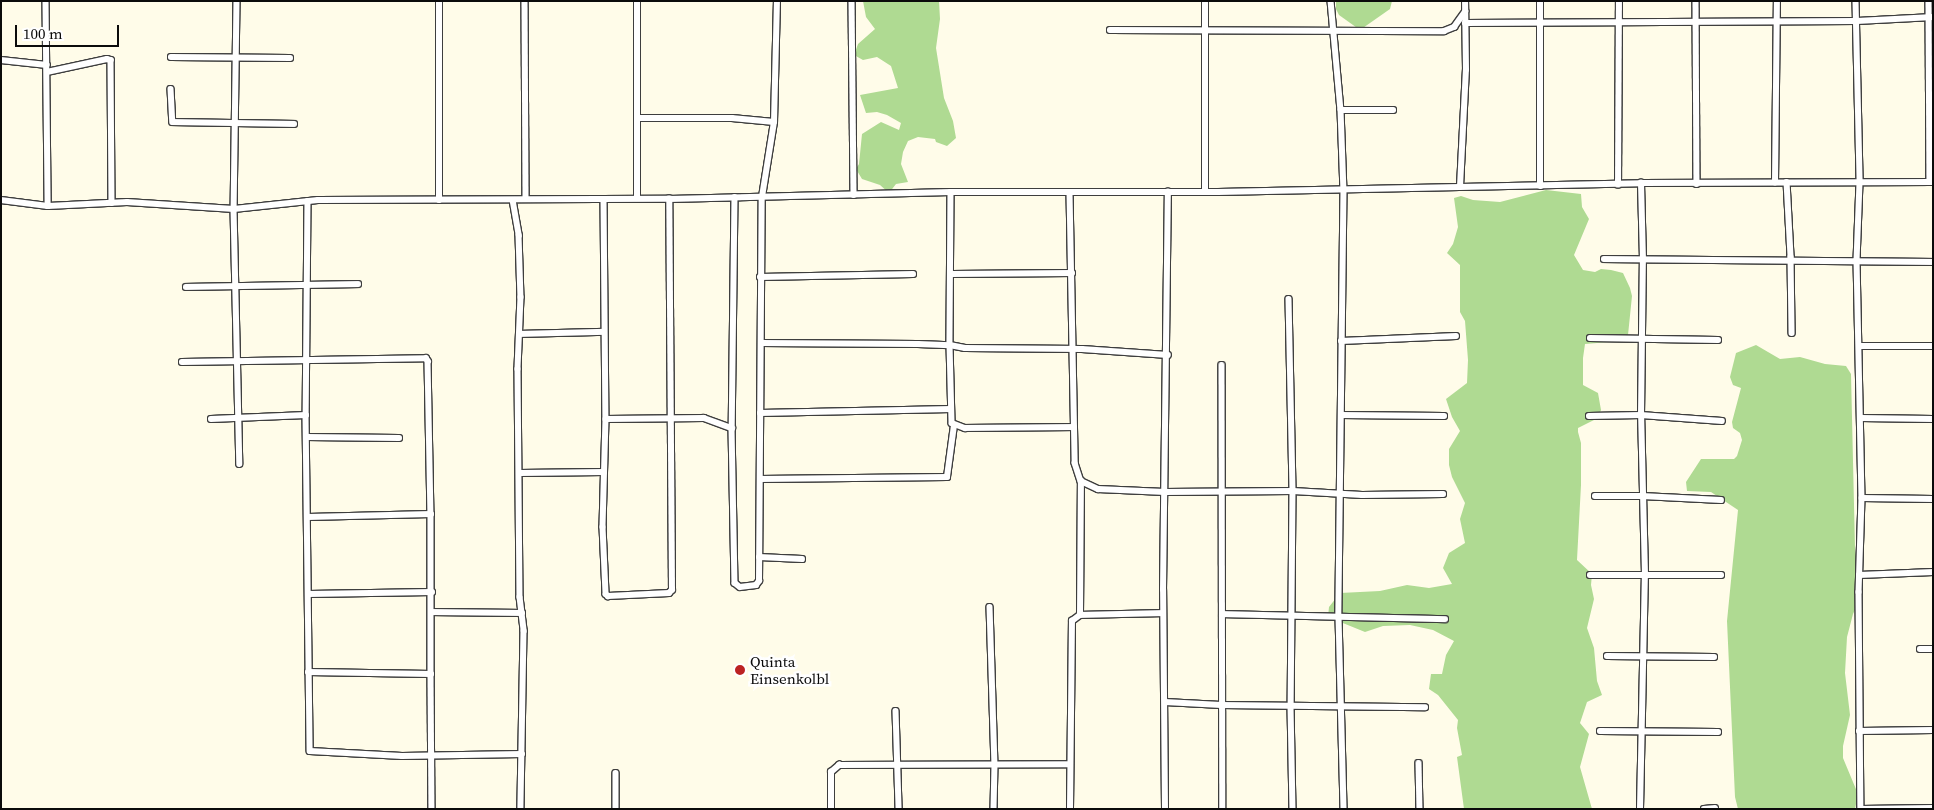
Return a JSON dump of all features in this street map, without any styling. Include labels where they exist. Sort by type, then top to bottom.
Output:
[{"type":"street","points":[[46,1],[48,206]]},
{"type":"street","points":[[236,1],[234,209],[240,464]]},
{"type":"street","points":[[439,1],[439,200]]},
{"type":"street","points":[[525,1],[526,199]]},
{"type":"street","points":[[637,1],[637,198]]},
{"type":"street","points":[[735,197],[732,428],[735,583],[737,585],[758,584],[762,197],[774,122],[777,1]]},
{"type":"street","points":[[852,1],[854,195]]},
{"type":"street","points":[[1205,1],[1205,192]]},
{"type":"street","points":[[1331,1],[1341,110],[1344,190],[1339,617],[1343,705],[1344,809]]},
{"type":"street","points":[[1460,187],[1466,70],[1464,1]]},
{"type":"street","points":[[1541,1],[1541,186]]},
{"type":"street","points":[[1618,185],[1619,1]]},
{"type":"street","points":[[1696,1],[1697,184]]},
{"type":"street","points":[[1775,183],[1777,1]]},
{"type":"street","points":[[1856,1],[1860,183],[1857,260],[1862,498],[1859,731],[1861,809],[1933,808]]},
{"type":"street","points":[[1,200],[48,206],[112,202],[173,203],[234,209],[308,201],[669,199],[951,192],[1205,192],[1641,184],[1931,182],[1931,17],[1929,1]]},
{"type":"street","points":[[1110,30],[1444,31],[1454,27],[1465,12]]},
{"type":"street","points":[[1465,23],[1619,20],[1857,21],[1931,17]]},
{"type":"street","points":[[171,57],[290,58]]},
{"type":"street","points":[[1,60],[47,69],[107,58],[111,60],[112,202]]},
{"type":"street","points":[[171,89],[172,122],[294,124]]},
{"type":"street","points":[[1341,110],[1393,110]]},
{"type":"street","points":[[637,118],[732,118],[774,122]]},
{"type":"street","points":[[1787,182],[1792,333]]},
{"type":"street","points":[[1640,809],[1645,575],[1641,415],[1643,260],[1641,184]]},
{"type":"street","points":[[760,479],[947,477],[954,425],[951,420],[950,345],[952,274],[951,192]]},
{"type":"street","points":[[1165,809],[1163,613],[1168,355],[1168,192]]},
{"type":"street","points":[[1070,193],[1075,464],[1081,481],[1080,615]]},
{"type":"street","points":[[604,199],[606,420],[603,527],[606,594],[608,596],[671,592],[669,199]]},
{"type":"street","points":[[513,200],[519,236],[520,473],[522,613],[524,631],[522,809]]},
{"type":"street","points":[[308,201],[306,415],[310,751],[430,755],[522,754]]},
{"type":"street","points":[[1604,259],[1933,262]]},
{"type":"street","points":[[952,274],[1072,272]]},
{"type":"street","points":[[760,277],[913,274]]},
{"type":"street","points":[[186,287],[358,284]]},
{"type":"street","points":[[1289,299],[1293,616],[1291,706],[1294,809]]},
{"type":"street","points":[[520,334],[604,332]]},
{"type":"street","points":[[1342,341],[1456,336]]},
{"type":"street","points":[[1590,338],[1718,340]]},
{"type":"street","points":[[761,343],[950,345],[965,348],[1073,350],[1168,355]]},
{"type":"street","points":[[1859,346],[1933,346]]},
{"type":"street","points":[[182,362],[426,358],[428,361],[432,592],[430,755],[432,809]]},
{"type":"street","points":[[1222,365],[1221,705],[1223,809]]},
{"type":"street","points":[[760,413],[951,408]]},
{"type":"street","points":[[211,419],[306,415]]},
{"type":"street","points":[[1341,415],[1444,416]]},
{"type":"street","points":[[1589,416],[1641,415],[1722,421]]},
{"type":"street","points":[[1861,418],[1933,419]]},
{"type":"street","points":[[606,420],[710,419],[732,428]]},
{"type":"street","points":[[954,425],[965,428],[1074,427]]},
{"type":"street","points":[[307,437],[399,438]]},
{"type":"street","points":[[520,473],[604,472]]},
{"type":"street","points":[[1081,481],[1098,489],[1165,492],[1292,491],[1443,494]]},
{"type":"street","points":[[1595,496],[1721,500]]},
{"type":"street","points":[[1862,498],[1933,499]]},
{"type":"street","points":[[308,517],[431,514]]},
{"type":"street","points":[[759,557],[802,559]]},
{"type":"street","points":[[1860,575],[1933,572]]},
{"type":"street","points":[[1590,575],[1721,575]]},
{"type":"street","points":[[309,594],[432,592]]},
{"type":"street","points":[[990,607],[995,765],[994,809]]},
{"type":"street","points":[[432,612],[522,613]]},
{"type":"street","points":[[1070,809],[1072,621],[1080,615],[1163,613]]},
{"type":"street","points":[[1222,614],[1445,619]]},
{"type":"street","points":[[1920,649],[1933,649]]},
{"type":"street","points":[[1607,656],[1714,657]]},
{"type":"street","points":[[308,672],[431,674]]},
{"type":"street","points":[[1165,702],[1221,705],[1425,707]]},
{"type":"street","points":[[896,711],[899,809]]},
{"type":"street","points":[[1859,731],[1933,730]]},
{"type":"street","points":[[1600,731],[1718,732]]},
{"type":"street","points":[[1419,763],[1420,809]]},
{"type":"street","points":[[831,809],[831,772],[838,765],[1070,764]]},
{"type":"street","points":[[616,773],[616,809]]},
{"type":"street","points":[[1704,809],[1715,808]]},
{"type":"green space","points":[[863,1],[939,1],[940,19],[936,48],[944,98],[953,121],[956,138],[947,146],[936,142],[935,139],[918,137],[908,141],[903,152],[901,164],[908,182],[896,184],[889,193],[880,185],[862,179],[856,169],[859,164],[862,134],[881,122],[899,130],[901,123],[877,112],[866,113],[860,95],[898,88],[891,66],[877,57],[863,60],[854,55],[858,44],[875,29],[866,17]]},
{"type":"green space","points":[[1336,1],[1392,1],[1390,9],[1360,30],[1339,15],[1336,9]]},
{"type":"green space","points":[[1546,190],[1581,194],[1582,207],[1589,219],[1574,255],[1583,270],[1595,272],[1601,269],[1623,273],[1632,296],[1628,335],[1621,341],[1585,344],[1583,358],[1583,385],[1598,393],[1601,410],[1598,418],[1578,428],[1581,443],[1581,485],[1577,560],[1592,574],[1591,585],[1594,599],[1587,628],[1594,648],[1597,681],[1602,695],[1587,702],[1580,723],[1589,734],[1580,767],[1592,809],[1464,809],[1457,757],[1462,755],[1457,728],[1458,720],[1438,695],[1429,689],[1431,674],[1442,674],[1446,655],[1454,641],[1433,630],[1410,625],[1383,626],[1365,632],[1328,617],[1329,607],[1340,593],[1380,591],[1407,585],[1429,588],[1452,584],[1443,568],[1449,553],[1465,543],[1460,519],[1465,503],[1452,477],[1449,465],[1449,449],[1460,431],[1452,417],[1446,399],[1467,383],[1468,360],[1465,321],[1460,312],[1460,265],[1447,253],[1453,244],[1458,227],[1454,198],[1461,196],[1473,200],[1500,202]]},
{"type":"green space","points":[[1756,345],[1780,359],[1800,357],[1825,364],[1846,366],[1851,374],[1855,548],[1861,597],[1853,614],[1847,637],[1845,673],[1850,715],[1843,746],[1843,758],[1858,794],[1855,809],[1738,809],[1735,797],[1727,621],[1738,510],[1711,492],[1687,491],[1686,482],[1701,459],[1734,459],[1737,456],[1742,440],[1740,433],[1733,428],[1732,422],[1741,388],[1733,385],[1730,377],[1736,353]]},
{"type":"place","name":"Quinta Einsenkolbl","points":[[740,670]]}]
